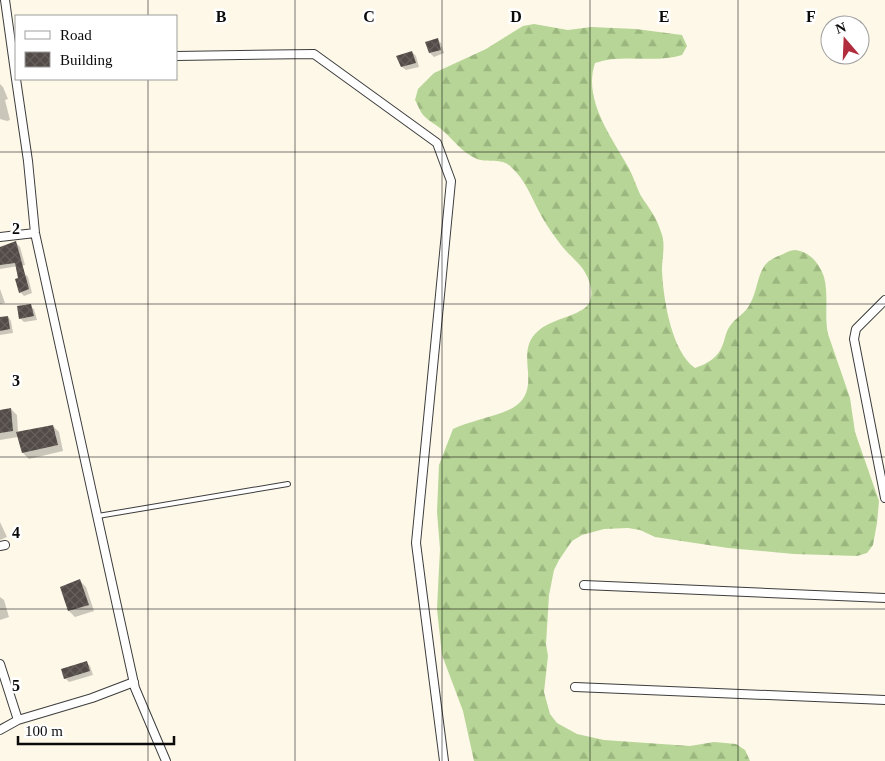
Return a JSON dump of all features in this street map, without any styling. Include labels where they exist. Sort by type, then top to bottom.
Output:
[{"type":"street","points":[[5,0],[15,59]]},
{"type":"street","points":[[178,56],[314,54],[436,143],[451,181],[416,543],[444,761]]},
{"type":"street","points":[[16,80],[28,161],[35,233],[134,682],[166,761]]},
{"type":"street","points":[[0,237],[35,233]]},
{"type":"street","points":[[885,300],[881,308],[856,330],[854,340],[885,498]]},
{"type":"street","points":[[584,585],[885,598]]},
{"type":"street","points":[[0,664],[18,720]]},
{"type":"street","points":[[0,730],[18,720],[92,698],[134,682]]},
{"type":"street","points":[[575,687],[885,700]]},
{"type":"lane","points":[[98,516],[288,484]]},
{"type":"green space","points":[[534,24],[568,30],[591,27],[636,29],[682,35],[687,46],[682,55],[660,59],[606,60],[595,63],[592,76],[595,103],[600,116],[659,227],[663,241],[662,270],[670,323],[680,349],[695,368],[708,362],[719,353],[729,328],[750,304],[762,269],[770,260],[790,251],[800,251],[814,259],[824,277],[828,334],[850,398],[855,432],[879,501],[873,545],[867,553],[857,556],[794,554],[728,548],[655,537],[640,530],[628,528],[604,529],[582,535],[572,541],[554,570],[549,595],[546,644],[548,656],[544,692],[550,714],[557,723],[577,734],[604,740],[690,746],[714,742],[736,744],[745,750],[750,761],[474,761],[463,711],[442,655],[437,609],[440,549],[437,512],[439,465],[453,429],[504,412],[517,405],[524,397],[527,388],[527,359],[531,340],[542,328],[587,306],[591,297],[591,291],[584,270],[565,250],[551,231],[516,171],[503,162],[477,159],[467,153],[424,116],[415,100],[418,89],[434,73],[486,49],[523,26]]},
{"type":"building","points":[[438,38],[441,50],[429,53],[425,42]]},
{"type":"building","points":[[412,51],[416,63],[401,67],[396,56]]},
{"type":"building","points":[[16,241],[29,289],[19,293],[15,279],[18,278],[15,263],[0,265],[0,247]]},
{"type":"building","points":[[31,304],[34,316],[19,319],[17,306]]},
{"type":"building","points":[[8,316],[10,329],[0,331],[0,317]]},
{"type":"building","points":[[11,408],[13,431],[0,433],[0,410]]},
{"type":"building","points":[[53,425],[58,445],[22,453],[16,432]]},
{"type":"building","points":[[80,579],[89,605],[68,611],[60,587]]},
{"type":"building","points":[[87,661],[90,671],[64,679],[61,669]]}]
